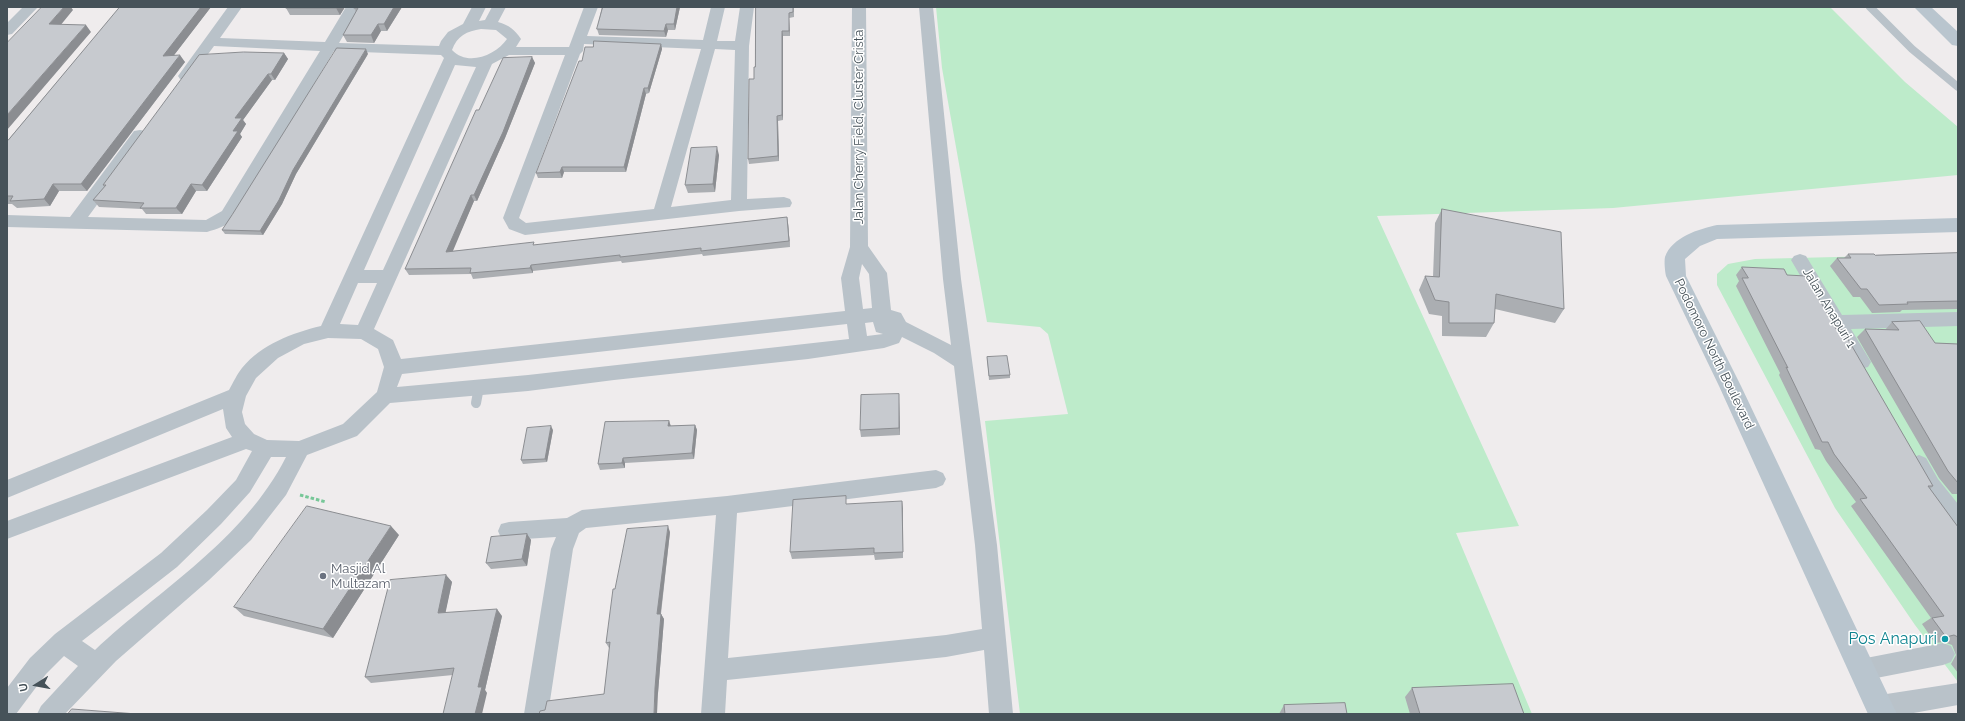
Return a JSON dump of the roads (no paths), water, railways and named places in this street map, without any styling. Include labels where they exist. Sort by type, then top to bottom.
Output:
[{"type":"street","points":[[7,31],[31,7]]},
{"type":"street","points":[[177,86],[236,7]]},
{"type":"street","points":[[7,221],[207,226],[220,221],[228,215],[353,7]]},
{"type":"street","points":[[468,28],[479,7]]},
{"type":"street","points":[[490,24],[499,7]]},
{"type":"street","points":[[591,7],[579,43],[511,218],[515,225],[525,229],[740,205],[784,203]]},
{"type":"street","points":[[661,214],[709,46],[718,7]]},
{"type":"street","points":[[740,205],[742,46],[747,7]]},
{"type":"street","name":"Jalan Cherry Field, Cluster Crista","points":[[859,7],[859,247],[850,278],[859,345]]},
{"type":"street","points":[[926,7],[952,279],[986,545],[1002,714]]},
{"type":"street","points":[[1922,7],[1958,41]]},
{"type":"street","points":[[328,331],[448,54],[448,42],[456,34],[468,28],[490,24],[502,27],[511,33],[510,45]]},
{"type":"street","points":[[210,42],[329,46],[448,54],[466,63],[486,61],[510,45],[579,43],[742,46]]},
{"type":"street","points":[[364,332],[486,61]]},
{"type":"street","points":[[75,222],[149,123]]},
{"type":"street","name":"Podomoro North Boulevard","points":[[1881,711],[1730,386],[1676,276],[1675,258],[1692,240],[1717,232],[1958,225]]},
{"type":"street","points":[[859,247],[878,273],[884,342]]},
{"type":"street","name":"Jalan Anapuri 1","points":[[1800,260],[1869,376]]},
{"type":"street","points":[[352,277],[389,276]]},
{"type":"street","points":[[394,367],[584,345],[882,314],[894,318],[899,327],[941,348],[963,363]]},
{"type":"street","points":[[1838,322],[1958,319]]},
{"type":"street","points":[[385,396],[477,395],[528,383],[614,372],[808,352],[884,342],[892,338],[899,327]]},
{"type":"street","points":[[7,530],[256,444],[300,449],[350,430],[385,396],[394,367],[386,345],[364,332],[328,331],[299,338],[271,353],[249,373],[236,395],[232,412],[236,428],[256,444]]},
{"type":"street","points":[[7,489],[236,395]]},
{"type":"street","points":[[7,707],[38,666],[63,642],[169,560],[243,486],[256,444]]},
{"type":"street","points":[[49,714],[72,688],[97,664],[172,597],[206,570],[243,533],[278,489],[300,449]]},
{"type":"street","points":[[1912,451],[1931,485],[1958,520]]},
{"type":"street","points":[[536,714],[562,549],[571,527],[582,519],[727,505],[936,479]]},
{"type":"street","points":[[713,714],[727,505]]},
{"type":"street","points":[[508,531],[571,527]]},
{"type":"street","points":[[717,670],[946,646],[994,638]]},
{"type":"street","points":[[63,642],[97,664]]},
{"type":"street","points":[[1861,670],[1943,654]]},
{"type":"street","points":[[1881,711],[1958,694]]},
{"type":"lane","points":[[1870,7],[1912,49],[1958,86]]},
{"type":"place","name":"Masjid Al Multazam","points":[[323,576]]},
{"type":"place","name":"Pos Anapuri","points":[[1945,639]]}]
